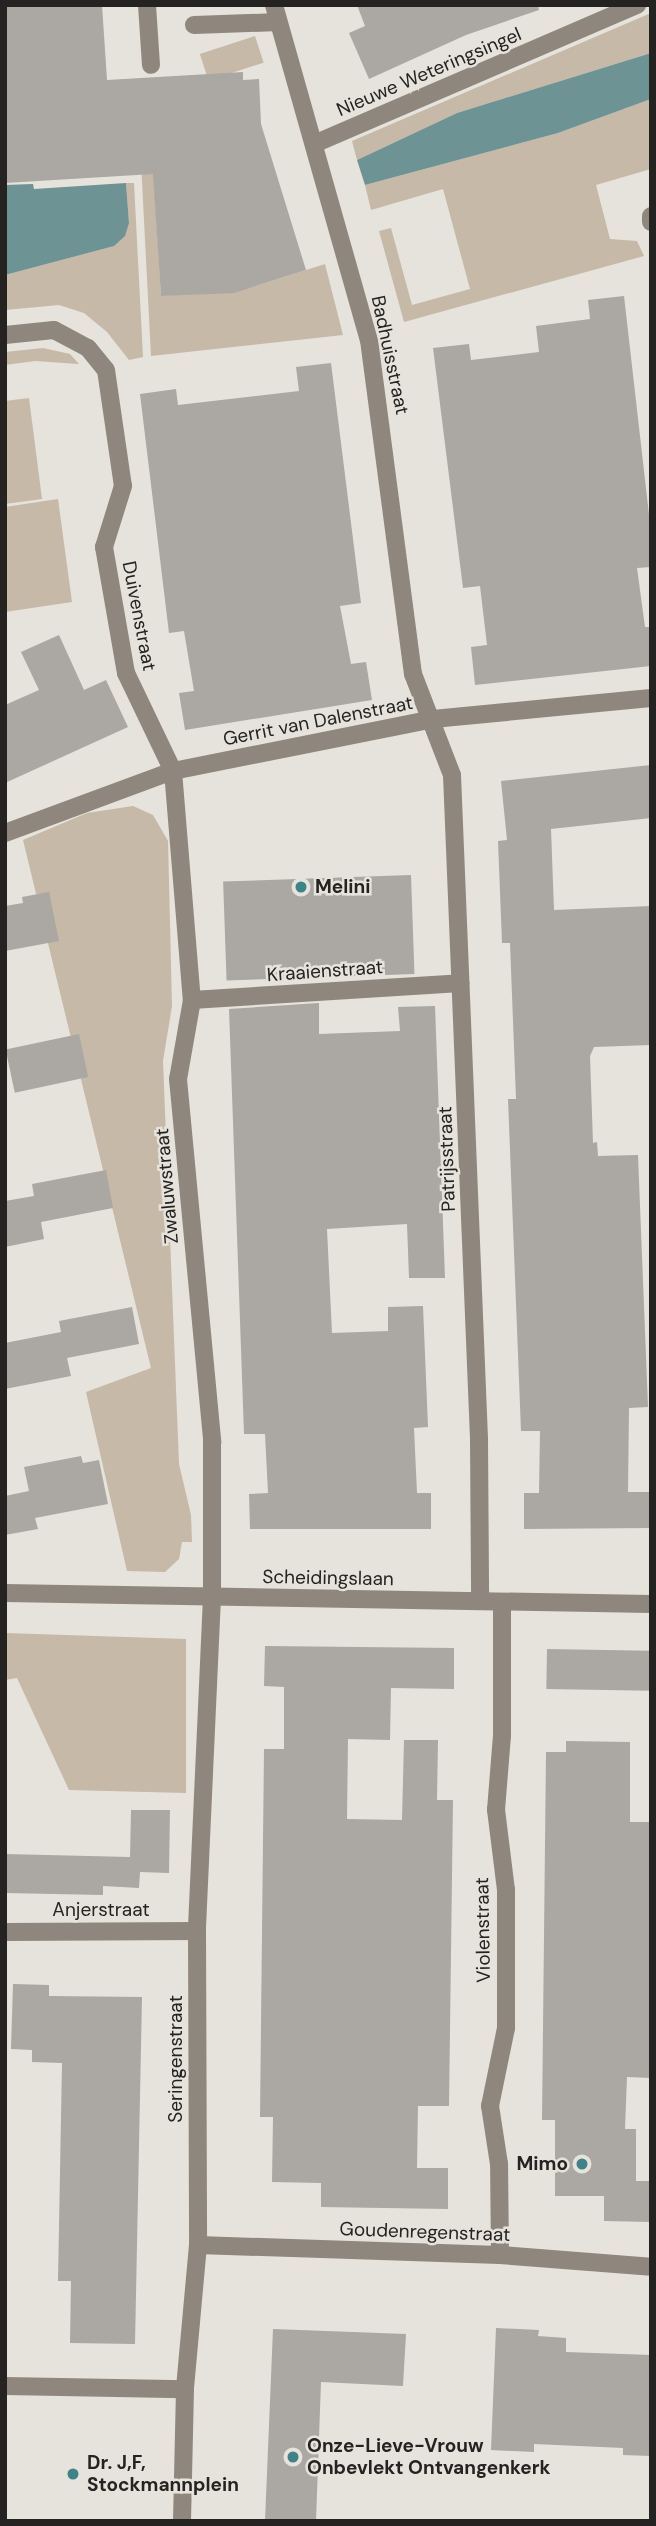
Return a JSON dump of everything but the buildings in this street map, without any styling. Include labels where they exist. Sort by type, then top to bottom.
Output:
[{"type":"street","points":[[147,5],[151,65]]},
{"type":"street","name":"Nieuwe Weteringsingel","points":[[314,144],[637,5]]},
{"type":"street","points":[[194,25],[276,14]]},
{"type":"street","name":"Badhuisstraat","points":[[276,14],[369,340],[413,674],[433,719]]},
{"type":"street","points":[[650,216],[651,222]]},
{"type":"street","name":"Duivenstraat","points":[[5,335],[54,330],[88,348],[106,370],[123,486],[104,547],[126,673],[173,771]]},
{"type":"street","name":"Gerrit van Dalenstraat","points":[[5,834],[173,771],[433,719],[651,698]]},
{"type":"street","name":"Patrijsstraat","points":[[433,719],[452,775],[479,1439],[480,1601]]},
{"type":"street","name":"Zwaluwstraat","points":[[173,771],[192,1000],[178,1079],[212,1442],[212,1598]]},
{"type":"street","name":"Kraaienstraat","points":[[192,1000],[460,983]]},
{"type":"street","name":"Scheidingslaan","points":[[5,1593],[651,1604]]},
{"type":"street","name":"Seringenstraat","points":[[182,2521],[186,2389],[198,2245],[197,1931],[212,1598]]},
{"type":"street","name":"Violenstraat","points":[[500,2256],[499,2164],[490,2106],[506,2028],[506,1890],[496,1810],[502,1735],[502,1602]]},
{"type":"street","name":"Anjerstraat","points":[[5,1932],[197,1931]]},
{"type":"street","name":"Goudenregenstraat","points":[[198,2245],[500,2256],[651,2267]]},
{"type":"street","points":[[5,2386],[186,2389]]},
{"type":"shaded area","points":[[651,13],[651,53],[457,113],[357,160],[352,141]]},
{"type":"shaded area","points":[[255,36],[264,63],[208,81],[200,54]]},
{"type":"shaded area","points":[[651,99],[651,169],[596,185],[610,239],[637,241],[644,256],[404,322],[379,231],[391,228],[412,305],[470,289],[443,189],[371,210],[365,185],[558,133]]},
{"type":"shaded area","points":[[153,161],[161,296],[249,288],[325,264],[343,335],[151,356],[141,162]]},
{"type":"shaded area","points":[[126,183],[134,183],[143,357],[129,360],[107,332],[84,313],[59,305],[5,310],[5,275],[113,246],[129,223]]},
{"type":"shaded area","points":[[43,348],[70,354],[79,364],[35,361],[5,365],[5,352]]},
{"type":"shaded area","points":[[29,398],[42,499],[5,504],[5,401]]},
{"type":"shaded area","points":[[58,499],[72,602],[5,612],[5,507]]},
{"type":"shaded area","points":[[133,806],[153,815],[168,841],[172,1006],[163,1061],[179,1464],[191,1515],[192,1542],[182,1542],[179,1559],[165,1572],[127,1571],[86,1392],[151,1368],[23,840],[87,813]]},
{"type":"shaded area","points":[[5,1633],[186,1639],[186,1793],[69,1790],[17,1678],[5,1680]]},
{"type":"water","points":[[651,53],[651,99],[558,133],[365,185],[357,160],[457,113]]},
{"type":"water","points":[[126,183],[129,223],[125,236],[114,246],[5,275],[5,185],[33,184],[34,189]]},
{"type":"place","name":"Melini","points":[[301,887]]},
{"type":"place","name":"Mimo","points":[[582,2164]]},
{"type":"place","name":"Onze-Lieve-Vrouw Onbevlekt Ontvangenkerk","points":[[293,2457]]},
{"type":"place","name":"Dr. J,F, Stockmannplein","points":[[73,2474]]}]
